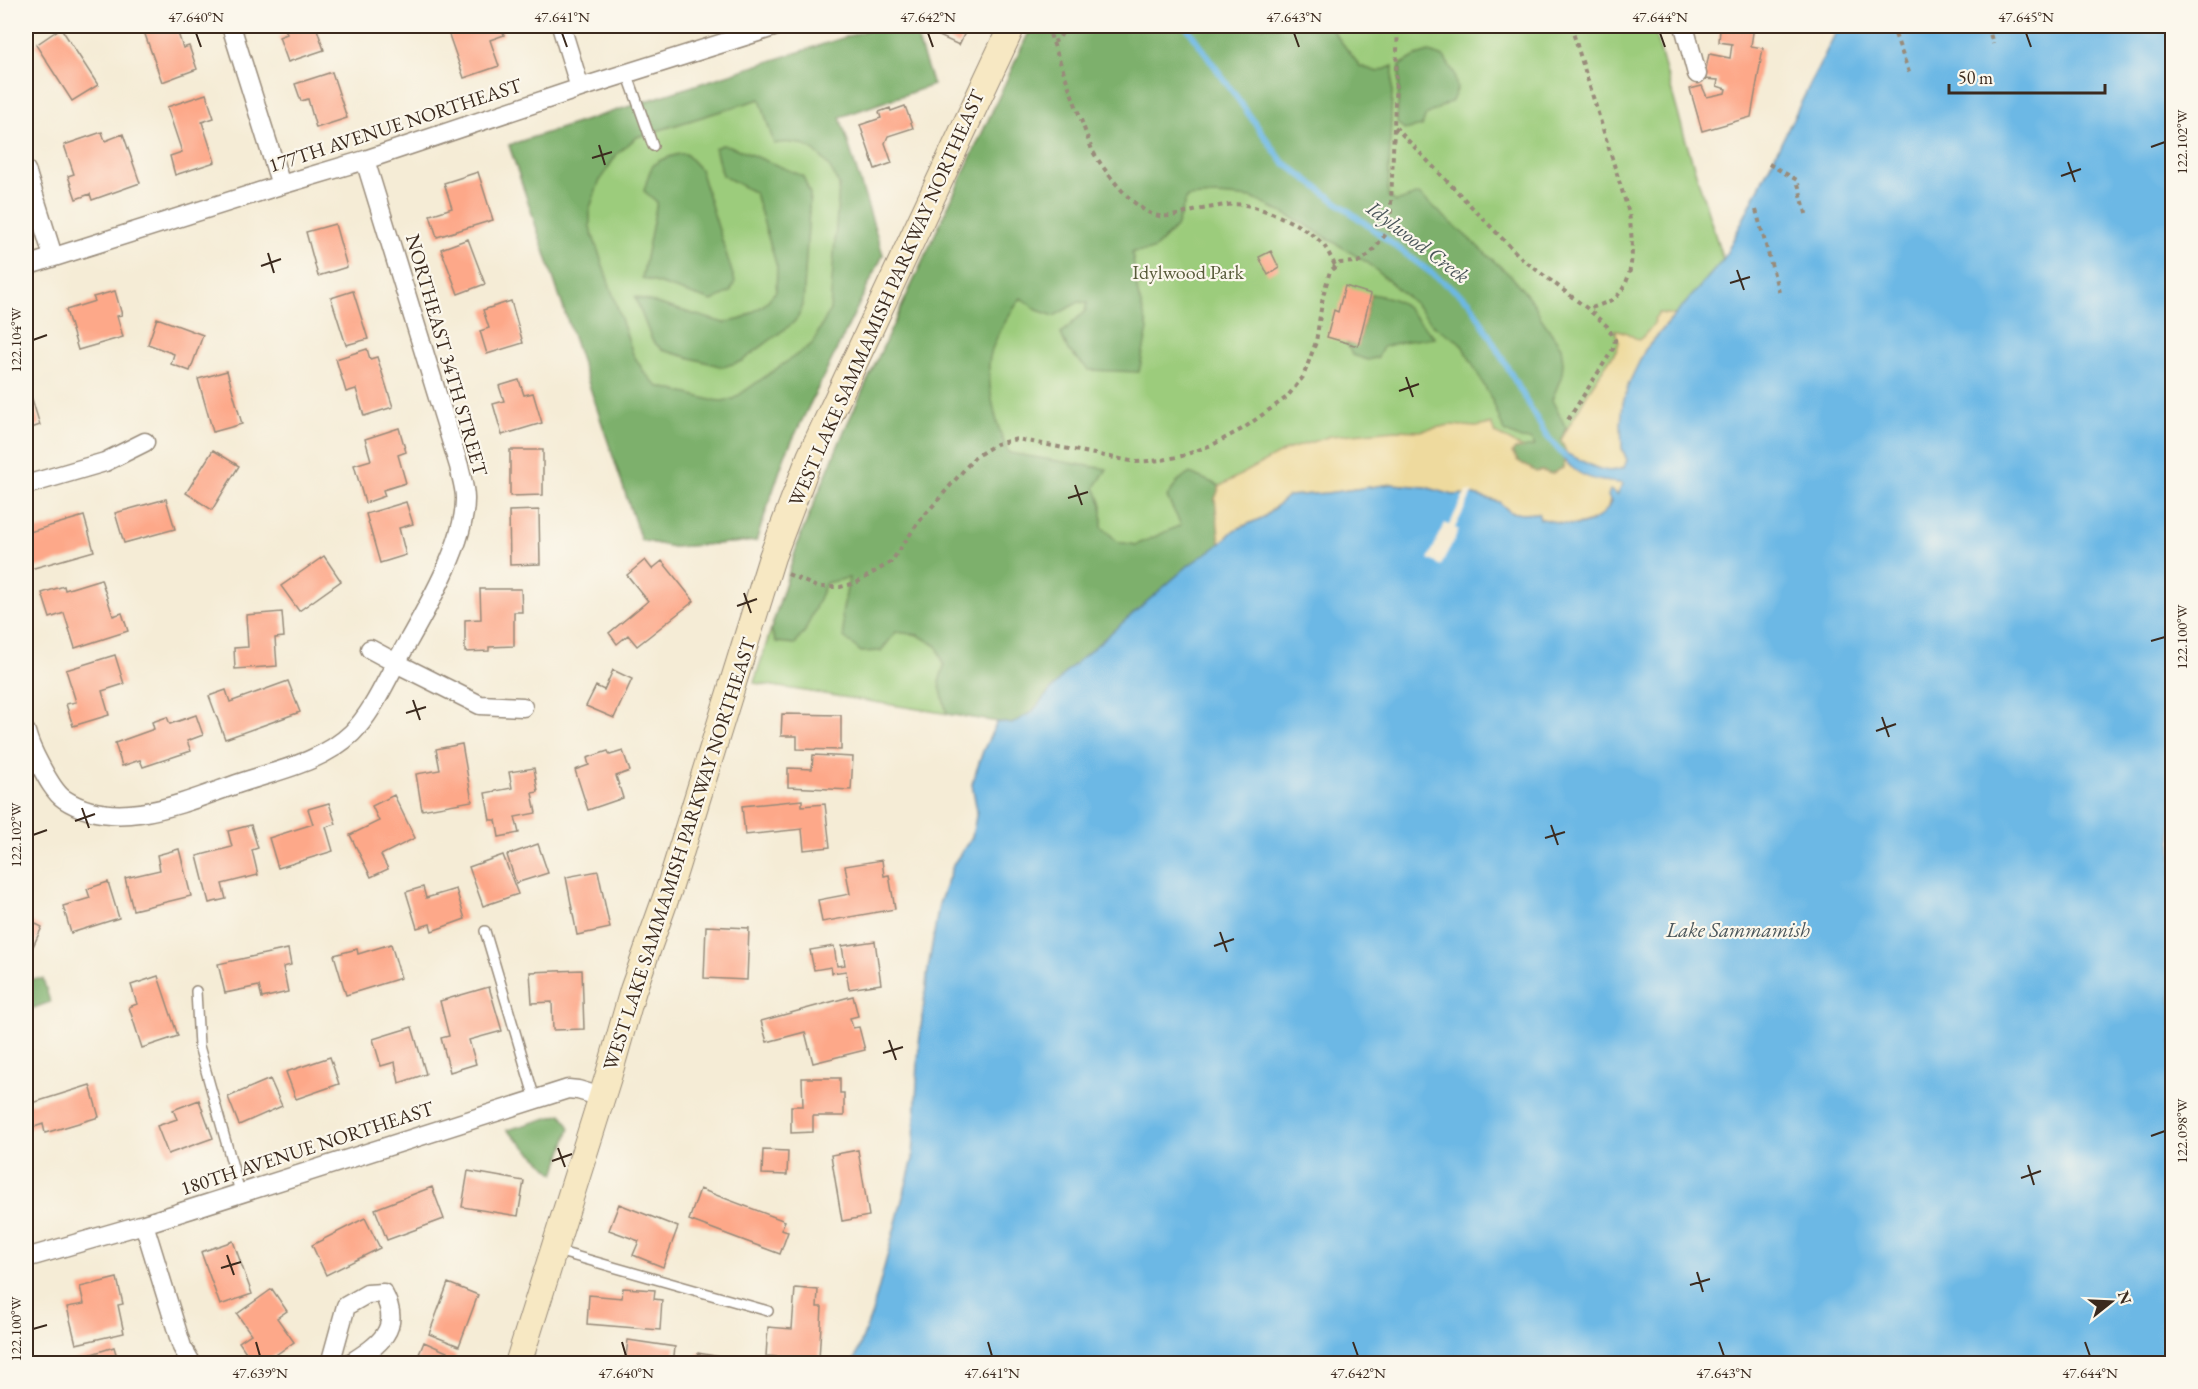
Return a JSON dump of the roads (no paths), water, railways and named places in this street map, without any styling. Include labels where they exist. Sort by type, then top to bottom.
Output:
[{"type":"main road","name":"WEST LAKE SAMMAMISH PARKWAY NORTHEAST","points":[[518,1364],[602,1097],[633,990],[670,886],[770,566],[810,457],[1012,26]]},
{"type":"street","points":[[231,26],[281,185]]},
{"type":"street","points":[[561,26],[580,88]]},
{"type":"street","name":"177TH AVENUE NORTHEAST","points":[[26,266],[365,160],[627,73],[741,32],[777,26]]},
{"type":"street","points":[[1684,26],[1697,74]]},
{"type":"street","name":"NORTHEAST 34TH STREET","points":[[26,732],[29,744],[46,776],[63,798],[92,812],[123,814],[158,810],[322,756],[352,732],[374,704],[447,567],[459,535],[465,498],[459,466],[365,160]]},
{"type":"street","points":[[26,170],[53,256]]},
{"type":"street","points":[[26,485],[105,462],[145,442]]},
{"type":"street","points":[[370,649],[480,705],[523,707]]},
{"type":"street","name":"180TH AVENUE NORTHEAST","points":[[26,1258],[144,1224],[568,1089],[578,1089],[602,1097]]},
{"type":"street","points":[[144,1224],[182,1347],[192,1364]]},
{"type":"street","points":[[330,1364],[346,1306],[367,1294],[383,1293],[391,1307],[387,1333],[374,1348],[349,1364]]},
{"type":"lane","points":[[627,73],[653,146]]},
{"type":"lane","points":[[484,931],[535,1099]]},
{"type":"lane","points":[[196,991],[199,1046],[240,1192]]},
{"type":"lane","points":[[554,1250],[768,1311]]},
{"type":"water","name":"Lake Sammamish","points":[[1839,26],[2172,26],[2172,1363],[853,1364],[872,1313],[913,1159],[919,1044],[939,904],[954,863],[972,837],[977,811],[972,784],[983,751],[997,722],[1012,724],[1032,712],[1067,671],[1189,565],[1220,544],[1233,531],[1264,517],[1288,496],[1392,484],[1425,487],[1453,495],[1470,494],[1499,502],[1510,512],[1538,513],[1540,519],[1570,525],[1585,524],[1603,514],[1611,502],[1608,496],[1610,490],[1617,495],[1623,484],[1596,480],[1584,475],[1572,468],[1560,452],[1598,469],[1624,468],[1627,460],[1622,448],[1623,403],[1629,383],[1645,350],[1723,260]]},
{"type":"waterway","name":"Idylwood Creek","points":[[1186,26],[1282,161],[1470,302],[1546,435],[1565,457]]},
{"type":"park label","name":"Idylwood Park","points":[[1188,272]]}]
